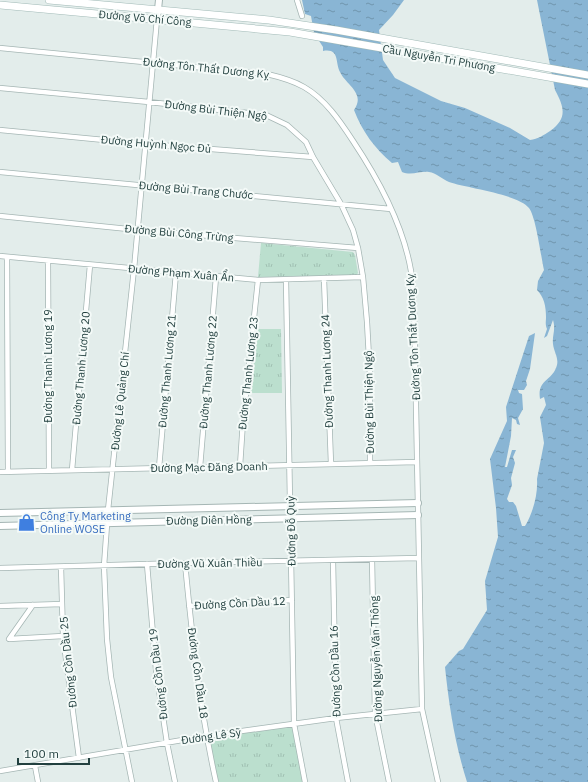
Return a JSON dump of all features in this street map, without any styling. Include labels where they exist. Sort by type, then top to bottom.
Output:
[{"type":"main road","name":"Đường Võ Chí Công","points":[[49,0],[291,23]]},
{"type":"main road","name":"Đường Võ Chí Công","points":[[0,5],[290,32]]},
{"type":"main road","name":"Cầu Nguyễn Tri Phương","points":[[291,23],[588,75]]},
{"type":"main road","name":"Cầu Nguyễn Tri Phương","points":[[290,32],[588,84]]},
{"type":"street","points":[[157,19],[159,0]]},
{"type":"street","points":[[297,0],[302,16]]},
{"type":"street","name":"Đường Lê Quảng Chí","points":[[132,782],[111,677],[107,639],[104,566],[108,510],[138,230],[157,19]]},
{"type":"street","name":"Đường Tôn Thất Dương Kỵ","points":[[0,48],[153,62],[266,74],[284,78],[304,87],[324,103],[340,122],[379,183],[402,238],[411,271],[414,305],[422,709],[438,782]]},
{"type":"street","name":"Đường Bùi Thiện Ngộ","points":[[0,88],[266,115],[287,125],[306,142],[313,157],[341,204],[353,230],[358,248],[363,277],[367,322],[370,376],[370,463]]},
{"type":"street","name":"Đường Huỳnh Ngọc Đủ","points":[[0,130],[146,144],[313,157]]},
{"type":"street","name":"Đường Bùi Trang Chước","points":[[0,172],[391,209]]},
{"type":"street","name":"Đường Bùi Công Trừng","points":[[0,216],[138,230],[358,248]]},
{"type":"street","name":"Đường Phạm Xuân Ẩn","points":[[0,256],[258,280],[363,277]]},
{"type":"street","points":[[7,257],[8,472]]},
{"type":"street","name":"Đường Thanh Lương 19","points":[[48,261],[49,471]]},
{"type":"street","name":"Đường Thanh Lương 20","points":[[72,470],[90,265]]},
{"type":"street","name":"Đường Thanh Lương 21","points":[[158,468],[176,273]]},
{"type":"street","name":"Đường Thanh Lương 22","points":[[200,467],[216,277]]},
{"type":"street","name":"Đường Thanh Lương 24","points":[[324,279],[331,464]]},
{"type":"street","name":"Đường Thanh Lương 23","points":[[240,466],[243,421],[258,280]]},
{"type":"street","name":"Đường Đỗ Quỳ","points":[[286,280],[294,724],[305,782]]},
{"type":"street","name":"Đường Mạc Đăng Doanh","points":[[0,472],[113,468],[417,462]]},
{"type":"street","name":"Đường Diên Hồng","points":[[0,513],[418,503]]},
{"type":"street","name":"Đường Diên Hồng","points":[[0,526],[418,515]]},
{"type":"street","name":"Đường Vũ Xuân Thiều","points":[[0,568],[419,558]]},
{"type":"street","name":"Đường Nguyễn Văn Thông","points":[[372,559],[376,713],[389,782]]},
{"type":"street","name":"Đường Cồn Dầu 16","points":[[333,560],[336,718],[348,782]]},
{"type":"street","name":"Đường Cồn Dầu 18","points":[[185,563],[189,606],[206,736],[216,782]]},
{"type":"street","name":"Đường Cồn Dầu 19","points":[[147,564],[156,670],[167,743],[175,782]]},
{"type":"street","name":"Đường Cồn Dầu 25","points":[[61,567],[63,636],[79,758]]},
{"type":"street","name":"Đường Cồn Dầu 12","points":[[189,606],[292,600]]},
{"type":"street","points":[[0,606],[62,604]]},
{"type":"street","points":[[33,605],[9,639],[63,636]]},
{"type":"street","name":"Đường Lê Sỹ","points":[[0,771],[206,736],[376,713],[422,709]]},
{"type":"street","points":[[35,766],[38,782]]},
{"type":"green space","points":[[261,243],[353,252],[355,255],[358,273],[356,276],[258,277]]},
{"type":"green space","points":[[257,329],[281,329],[282,393],[251,393]]},
{"type":"green space","points":[[294,724],[305,782],[216,782],[206,736]]},
{"type":"water","points":[[302,0],[404,0],[379,30],[383,60],[395,78],[441,101],[465,108],[510,128],[530,140],[541,137],[556,126],[560,122],[563,112],[561,102],[555,90],[537,0],[588,0],[588,782],[467,782],[453,725],[445,667],[459,651],[463,649],[487,610],[485,581],[498,537],[490,459],[507,421],[506,407],[529,336],[535,333],[530,369],[526,381],[527,385],[524,390],[518,390],[519,393],[522,394],[523,409],[518,418],[520,425],[517,424],[516,420],[512,418],[511,436],[505,467],[507,467],[512,450],[516,450],[513,457],[515,463],[511,478],[512,485],[507,499],[509,502],[513,502],[516,506],[522,526],[525,526],[528,521],[536,497],[537,479],[544,443],[540,417],[546,405],[544,397],[540,399],[540,393],[542,384],[556,368],[557,359],[553,344],[553,320],[547,336],[544,338],[547,329],[546,309],[543,299],[537,290],[538,281],[544,270],[532,213],[523,203],[503,195],[449,182],[432,173],[426,172],[409,174],[402,172],[398,162],[392,163],[386,158],[375,146],[361,125],[354,110],[358,99],[356,94],[340,72],[335,54],[328,51],[323,51],[323,47],[314,33],[311,16],[305,14]]},
{"type":"place","name":"Công Ty Marketing Online WOSE","points":[[27,522]]}]
